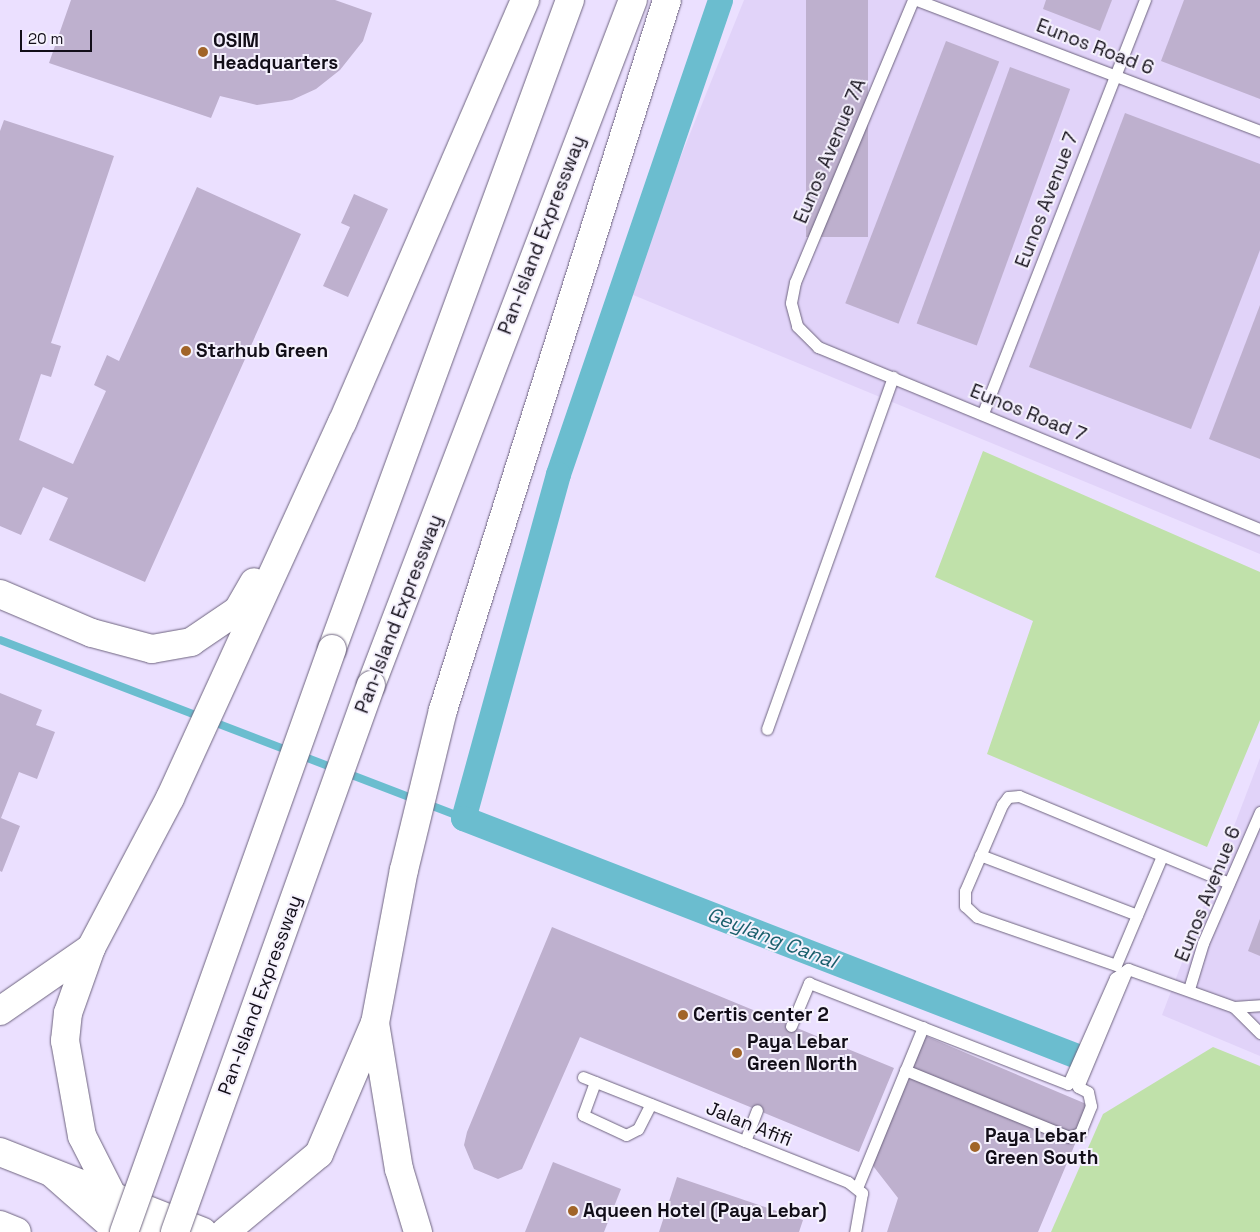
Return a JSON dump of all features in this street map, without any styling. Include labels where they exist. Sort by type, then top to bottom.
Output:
[{"type":"main road","points":[[148,1232],[113,1197],[82,1136],[65,1041],[68,1013],[91,948],[127,887],[342,423],[525,0]]},
{"type":"main road","points":[[124,1232],[332,649],[570,0]]},
{"type":"main road","name":"Pan-Island Expressway","points":[[175,1232],[371,685],[633,0]]},
{"type":"main road","points":[[225,1232],[319,1154],[375,1023],[422,789],[527,435],[667,0]]},
{"type":"main road","points":[[0,594],[92,634],[152,649],[190,642],[238,610],[342,423]]},
{"type":"main road","points":[[0,1011],[91,948]]},
{"type":"main road","points":[[375,1023],[399,1169],[418,1232]]},
{"type":"main road","points":[[0,1152],[203,1232]]},
{"type":"main road","points":[[52,1173],[119,1232]]},
{"type":"main road","points":[[0,1225],[17,1232]]},
{"type":"lane","name":"Eunos Avenue 7A","points":[[793,318],[794,282],[913,0]]},
{"type":"lane","name":"Eunos Road 6","points":[[917,0],[1116,72],[1260,131]]},
{"type":"lane","name":"Eunos Avenue 7","points":[[983,413],[1145,0]]},
{"type":"lane","name":"Eunos Road 7","points":[[793,318],[804,336],[818,347],[1260,528]]},
{"type":"lane","points":[[767,729],[893,377]]},
{"type":"lane","points":[[1162,856],[1116,965],[977,917],[965,906],[965,892],[1002,805],[1008,797],[1019,796],[1229,883]]},
{"type":"lane","name":"Eunos Avenue 6","points":[[1234,1007],[1189,989],[1229,883],[1260,812]]},
{"type":"lane","points":[[980,854],[1138,915]]},
{"type":"lane","points":[[1073,1086],[1128,969],[1189,989]]},
{"type":"lane","points":[[791,1026],[809,983],[1088,1092],[1092,1106],[1080,1133],[1069,1137],[905,1070]]},
{"type":"lane","points":[[1234,1007],[1260,1005]]},
{"type":"lane","points":[[1234,1007],[1260,1033]]},
{"type":"lane","points":[[855,1232],[862,1202],[857,1188],[923,1028]]},
{"type":"lane","name":"Jalan Afifi","points":[[583,1077],[745,1141],[857,1188]]},
{"type":"lane","points":[[595,1082],[582,1114],[626,1136],[638,1129],[651,1104]]},
{"type":"lane","points":[[745,1141],[757,1110]]},
{"type":"shaded area","points":[[744,0],[1260,0],[1260,554],[626,292]]},
{"type":"shaded area","points":[[1260,758],[1260,1056],[1162,1015]]},
{"type":"green space","points":[[983,451],[1260,572],[1260,720],[1207,847],[987,754],[1033,621],[935,577]]},
{"type":"green space","points":[[1213,1047],[1260,1066],[1260,1232],[1051,1232],[1103,1114]]},
{"type":"building","name":"OSIM Headquarters","points":[[71,0],[335,0],[372,13],[363,41],[340,70],[316,89],[292,100],[257,105],[220,96],[211,118],[49,63]]},
{"type":"building","points":[[806,0],[868,0],[868,237],[806,237]]},
{"type":"building","points":[[1046,0],[1112,0],[1100,31],[1043,9]]},
{"type":"building","points":[[1184,0],[1260,0],[1260,99],[1161,61]]},
{"type":"building","points":[[946,41],[999,61],[899,324],[845,303]]},
{"type":"building","points":[[1010,67],[1070,89],[977,345],[917,324]]},
{"type":"building","points":[[1125,113],[1260,164],[1260,250],[1191,429],[1029,367]]},
{"type":"building","name":"Starhub Green","points":[[4,120],[114,156],[51,343],[61,346],[51,377],[41,374],[19,440],[73,464],[106,391],[94,385],[107,355],[119,361],[197,187],[301,234],[145,582],[49,540],[68,498],[43,487],[21,535],[0,526],[0,131]]},
{"type":"building","points":[[354,194],[388,209],[348,297],[323,286],[350,227],[341,223]]},
{"type":"building","points":[[1260,305],[1260,459],[1209,439]]},
{"type":"building","points":[[0,693],[42,710],[36,725],[55,732],[37,779],[19,772],[1,818],[20,826],[2,872],[0,871]]},
{"type":"building","points":[[1260,919],[1260,956],[1248,951]]},
{"type":"building","name":"Paya Lebar Green North","points":[[552,927],[894,1068],[859,1152],[580,1037],[522,1169],[498,1179],[474,1169],[464,1145],[467,1132]]},
{"type":"building","name":"Paya Lebar Green South","points":[[926,1036],[1091,1106],[1038,1232],[887,1232],[898,1198],[870,1162]]},
{"type":"building","name":"Aqueen Hotel (Paya Lebar)","points":[[553,1162],[621,1189],[604,1232],[525,1232]]},
{"type":"building","points":[[677,1177],[803,1220],[799,1232],[659,1232]]},
{"type":"waterway","name":"Geylang Canal","points":[[720,0],[558,474],[463,818],[1082,1058]]},
{"type":"waterway","points":[[0,640],[463,818]]},
{"type":"place","name":"OSIM Headquarters","points":[[203,52]]},
{"type":"place","name":"Starhub Green","points":[[186,351]]},
{"type":"place","name":"Certis center 2","points":[[683,1015]]},
{"type":"place","name":"Paya Lebar Green North","points":[[737,1053]]},
{"type":"place","name":"Paya Lebar Green South","points":[[975,1147]]},
{"type":"place","name":"Aqueen Hotel (Paya Lebar)","points":[[573,1211]]}]
